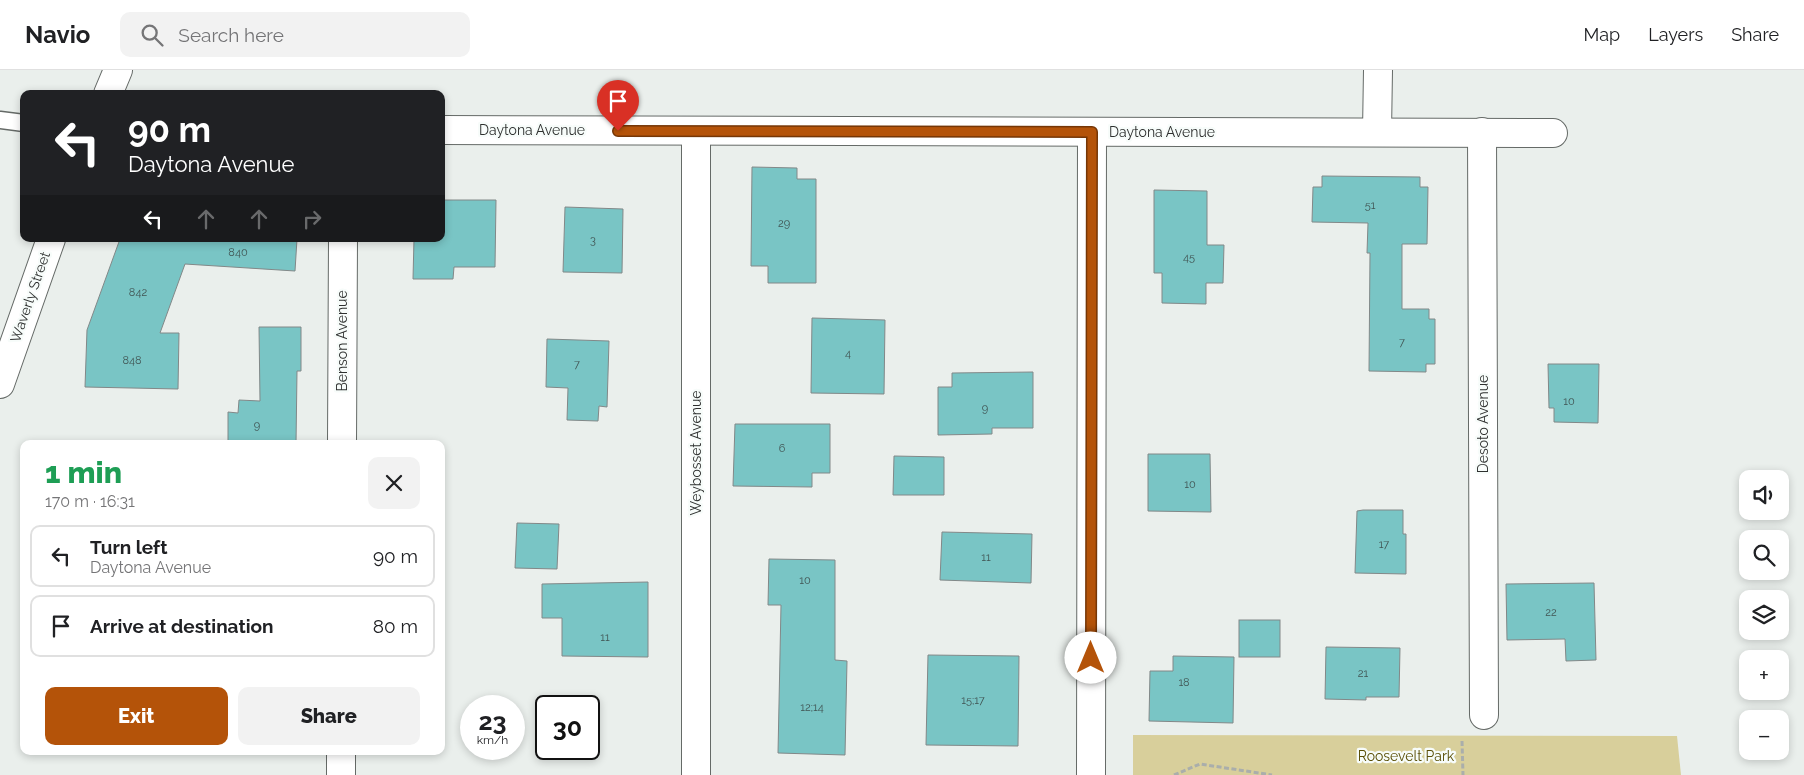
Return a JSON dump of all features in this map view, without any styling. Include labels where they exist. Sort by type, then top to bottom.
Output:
[{"type":"street","points":[[110,90],[118,70]]},
{"type":"street","points":[[1377,132],[1378,70]]},
{"type":"street","name":"Daytona Avenue","points":[[445,130],[1554,133]]},
{"type":"street","name":"Weybosset Avenue","points":[[696,131],[696,775]]},
{"type":"street","points":[[1091,775],[1092,132]]},
{"type":"street","name":"Desoto Avenue","points":[[1482,132],[1484,715]]},
{"type":"street","name":"Waverly Street","points":[[0,384],[50,242]]},
{"type":"street","name":"Benson Avenue","points":[[342,440],[343,242]]},
{"type":"street","points":[[341,755],[341,775]]},
{"type":"lane","points":[[0,120],[20,122]]},
{"type":"path","points":[[1174,775],[1200,764],[1272,775]]},
{"type":"green space","name":"Roosevelt Park","points":[[1133,735],[1677,736],[1681,775],[1133,775]]},
{"type":"building","points":[[752,167],[797,168],[797,179],[816,179],[816,283],[768,283],[768,266],[751,266]]},
{"type":"building","points":[[1322,176],[1420,177],[1420,187],[1428,187],[1427,244],[1402,244],[1402,309],[1429,309],[1429,319],[1435,319],[1435,364],[1426,364],[1426,372],[1369,371],[1370,253],[1367,253],[1368,223],[1312,222],[1313,187],[1322,187]]},
{"type":"building","points":[[1154,190],[1207,191],[1207,245],[1224,245],[1223,283],[1206,283],[1206,304],[1162,303],[1162,273],[1154,273]]},
{"type":"building","points":[[445,200],[496,200],[495,267],[454,267],[453,279],[413,279],[414,242],[445,242]]},
{"type":"building","points":[[565,207],[623,209],[622,273],[563,272]]},
{"type":"building","points":[[119,242],[297,242],[295,271],[185,264],[160,333],[179,333],[178,389],[85,387],[87,330]]},
{"type":"building","points":[[812,318],[885,320],[884,394],[811,393]]},
{"type":"building","points":[[259,327],[301,327],[301,371],[297,371],[296,440],[228,440],[228,412],[238,413],[239,400],[260,401]]},
{"type":"building","points":[[547,339],[609,341],[607,407],[599,406],[598,421],[567,420],[568,388],[546,387]]},
{"type":"building","points":[[1548,364],[1599,364],[1598,423],[1554,422],[1554,408],[1549,408]]},
{"type":"building","points":[[1033,372],[1033,428],[992,428],[992,434],[938,435],[938,387],[952,387],[952,373]]},
{"type":"building","points":[[735,424],[830,424],[830,473],[812,473],[812,487],[733,486]]},
{"type":"building","points":[[1148,454],[1210,454],[1211,512],[1148,511]]},
{"type":"building","points":[[894,456],[944,457],[944,495],[893,495]]},
{"type":"building","points":[[1403,510],[1403,534],[1406,534],[1406,574],[1355,573],[1357,511]]},
{"type":"building","points":[[517,523],[559,524],[557,569],[515,568]]},
{"type":"building","points":[[942,532],[1032,534],[1031,583],[940,580]]},
{"type":"building","points":[[769,559],[835,560],[835,660],[847,661],[845,755],[778,753],[781,605],[768,605]]},
{"type":"building","points":[[648,582],[648,657],[562,656],[562,618],[542,618],[542,584]]},
{"type":"building","points":[[1594,583],[1596,660],[1566,661],[1565,639],[1507,640],[1506,584]]},
{"type":"building","points":[[1239,620],[1280,620],[1280,657],[1239,657]]},
{"type":"building","points":[[1326,647],[1400,648],[1399,697],[1366,697],[1366,700],[1325,699]]},
{"type":"building","points":[[928,655],[1019,656],[1018,746],[926,745]]},
{"type":"building","points":[[1173,656],[1234,657],[1233,723],[1149,721],[1150,671],[1173,671]]},
{"type":"route","points":[[618,131],[1092,132],[1091,658]]}]
